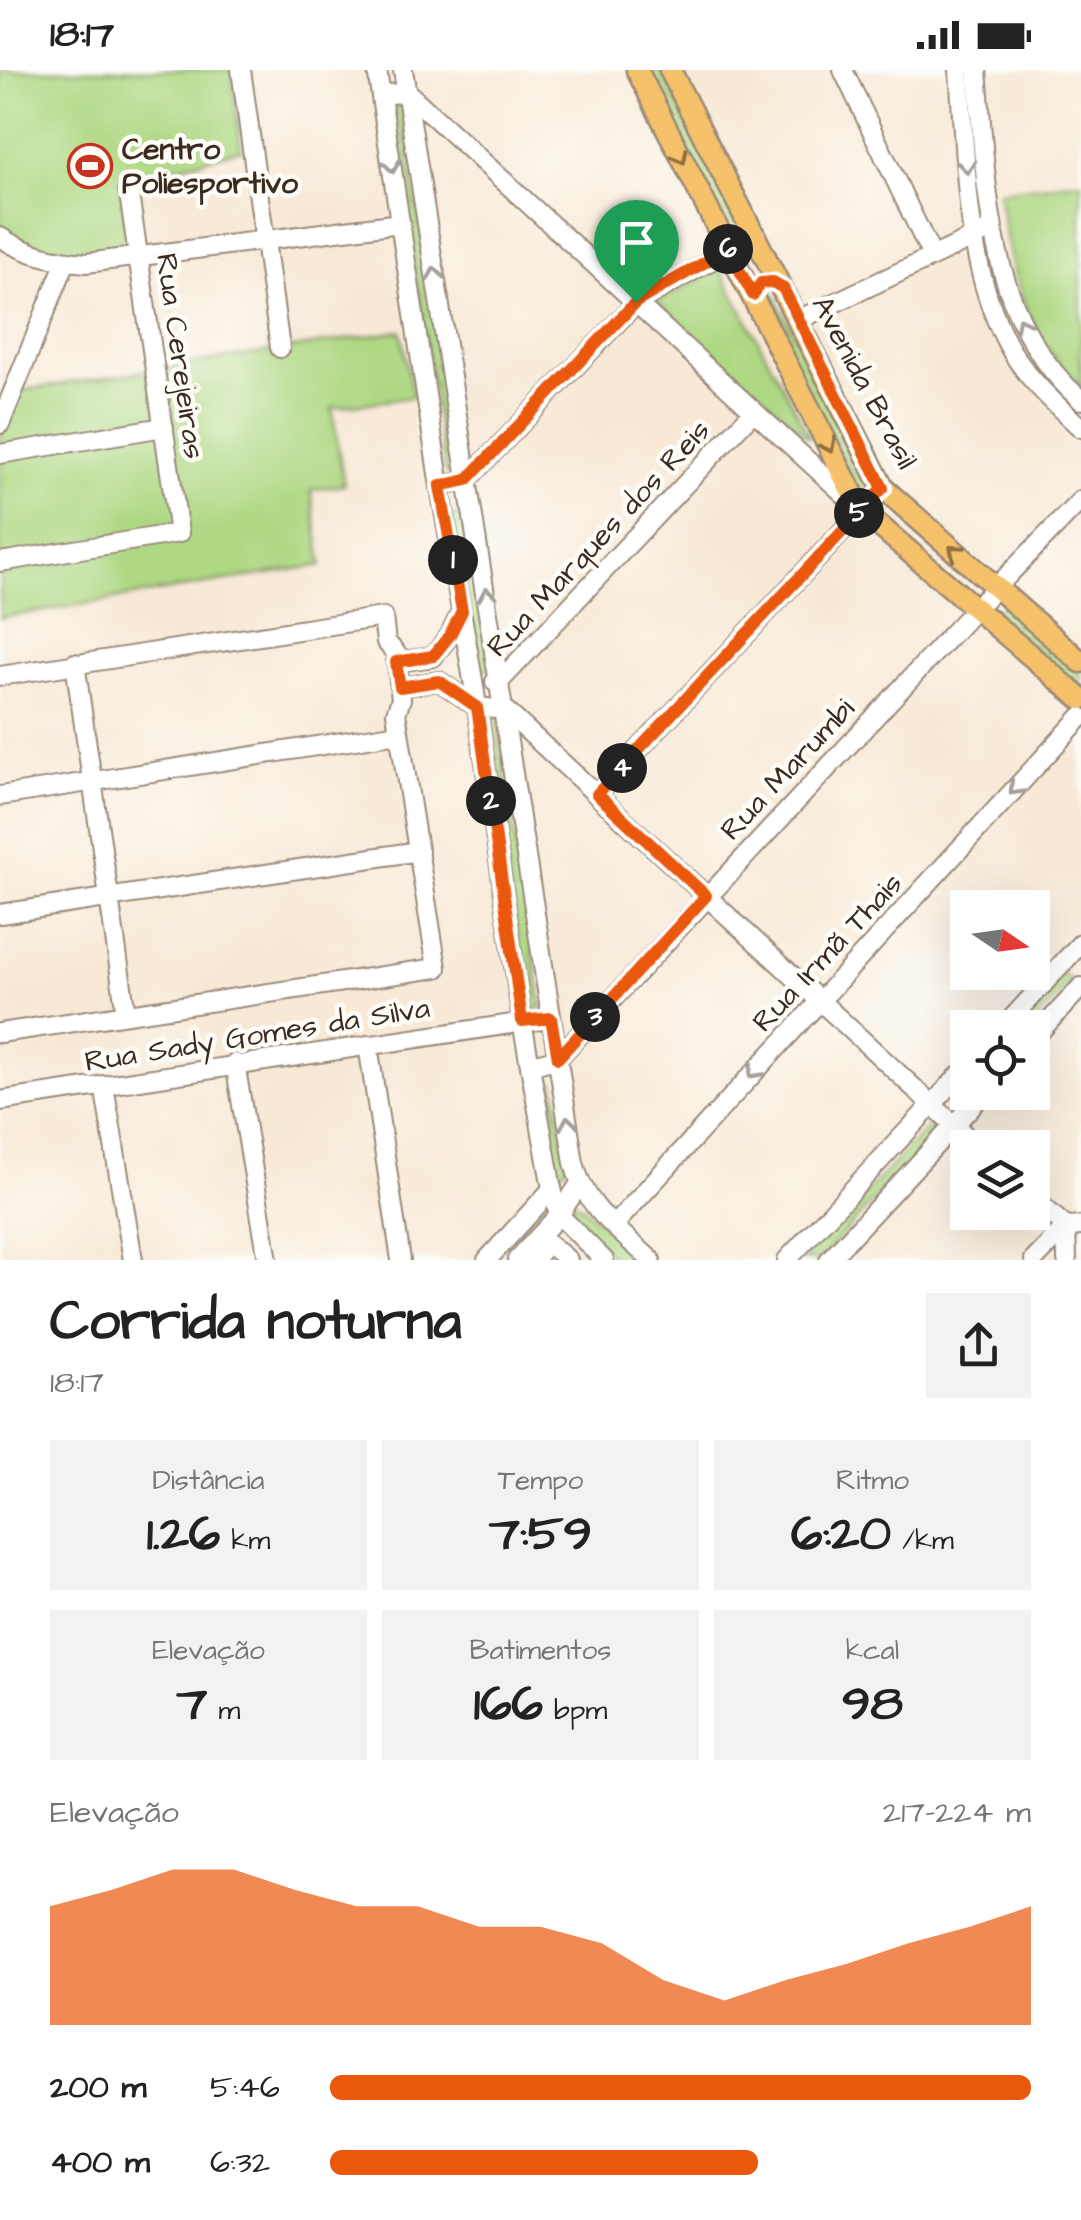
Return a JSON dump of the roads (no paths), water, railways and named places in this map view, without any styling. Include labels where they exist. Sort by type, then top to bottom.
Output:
[{"type":"main road","name":"Avenida Brasil","points":[[637,70],[862,510],[1081,699]]},
{"type":"main road","name":"Avenida Brasil","points":[[670,70],[883,488],[1081,662]]},
{"type":"main road","points":[[753,295],[761,283],[783,288]]},
{"type":"street","points":[[241,70],[280,348]]},
{"type":"street","points":[[404,70],[579,1184],[590,1204],[651,1260]]},
{"type":"street","points":[[842,70],[932,256]]},
{"type":"street","points":[[958,70],[973,237],[988,296],[1006,342],[1040,388],[1081,428]]},
{"type":"street","points":[[977,70],[992,230],[1004,277],[1022,325],[1048,365],[1081,400]]},
{"type":"street","points":[[383,71],[381,95],[400,223],[474,686],[522,1021],[552,1188],[559,1214],[604,1260]]},
{"type":"street","points":[[381,95],[407,92],[862,510]]},
{"type":"street","name":"Rua Cerejeiras","points":[[0,562],[179,533],[128,187]]},
{"type":"street","points":[[0,237],[46,258],[118,261],[400,223]]},
{"type":"street","points":[[798,320],[992,230]]},
{"type":"street","points":[[440,486],[467,480],[636,302],[756,235]]},
{"type":"street","points":[[0,424],[66,261]]},
{"type":"street","name":"Rua Marques dos Reis","points":[[474,686],[500,681],[754,412]]},
{"type":"street","points":[[0,454],[164,427]]},
{"type":"street","points":[[597,794],[883,488]]},
{"type":"street","name":"Rua Marumbi","points":[[558,1058],[1081,500]]},
{"type":"street","points":[[396,662],[433,656],[462,611]]},
{"type":"street","points":[[0,676],[382,616],[386,642],[396,653],[401,699],[396,712],[437,968],[0,1034]]},
{"type":"street","points":[[74,663],[126,1014]]},
{"type":"street","points":[[400,687],[439,681],[477,707],[505,710],[960,1130]]},
{"type":"street","name":"Rua Irmã Thais","points":[[614,1225],[1081,717]]},
{"type":"street","points":[[0,796],[399,733]]},
{"type":"street","points":[[0,914],[419,851]]},
{"type":"street","points":[[1020,1010],[1081,943]]},
{"type":"street","points":[[1050,1020],[1081,986],[1061,965]]},
{"type":"street","name":"Rua Sady Gomes da Silva","points":[[0,1101],[551,1018]]},
{"type":"street","points":[[368,1044],[401,1260]]},
{"type":"street","points":[[530,1066],[558,1058]]},
{"type":"street","points":[[235,1063],[268,1260]]},
{"type":"street","points":[[787,1260],[950,1085]]},
{"type":"street","points":[[104,1086],[132,1260]]},
{"type":"street","points":[[829,1260],[970,1110]]},
{"type":"street","points":[[516,1260],[559,1214],[579,1184]]},
{"type":"street","points":[[486,1260],[552,1188]]},
{"type":"street","points":[[1050,1210],[1073,1227]]},
{"type":"street","points":[[1034,1260],[1073,1227]]},
{"type":"street","points":[[1067,1260],[1073,1227]]},
{"type":"street","points":[[532,1260],[548,1242],[564,1258]]},
{"type":"place","name":"Centro Poliesportivo","points":[[90,166]]}]
